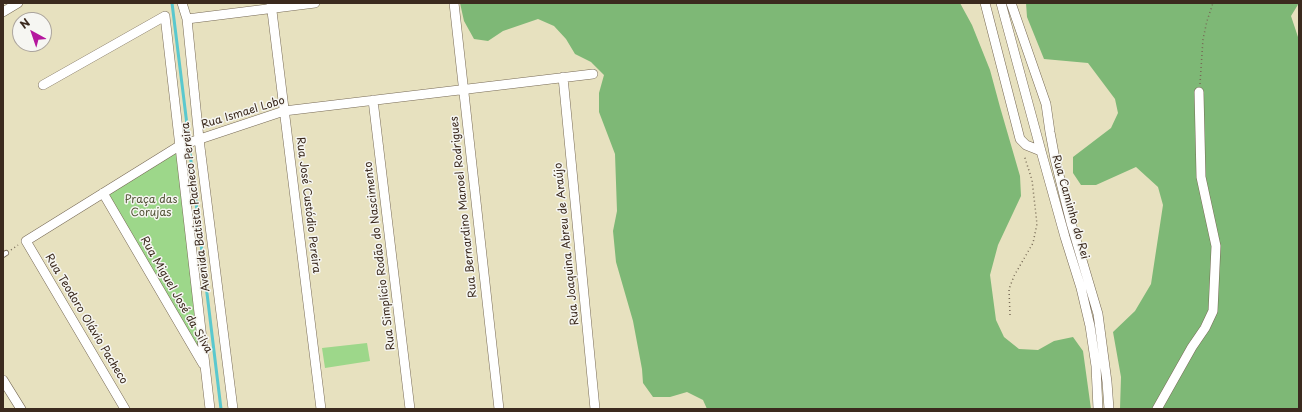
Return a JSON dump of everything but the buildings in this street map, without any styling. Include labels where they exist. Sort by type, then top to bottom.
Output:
[{"type":"street","points":[[3,12],[18,3]]},
{"type":"street","name":"Avenida Batista Pacheco Pereira","points":[[182,3],[187,19],[199,139],[233,409]]},
{"type":"street","points":[[187,19],[271,6],[315,3]]},
{"type":"street","name":"Rua Bernardino Manoel Rodrigues","points":[[454,3],[499,409]]},
{"type":"street","points":[[985,3],[1020,139]]},
{"type":"street","points":[[1001,3],[1042,151]]},
{"type":"street","points":[[1011,3],[1046,104],[1050,132],[1071,223],[1098,314],[1109,409]]},
{"type":"street","name":"Rua José Custódio Pereira","points":[[271,6],[321,409]]},
{"type":"street","name":"Avenida Batista Pacheco Pereira","points":[[44,84],[165,16],[210,409]]},
{"type":"street","name":"Rua Ismael Lobo","points":[[26,241],[179,146],[284,111],[593,74]]},
{"type":"street","name":"Rua Joaquina Abreu de Araújo","points":[[562,77],[594,409]]},
{"type":"street","points":[[1157,409],[1192,347],[1205,328],[1213,311],[1216,246],[1201,177],[1199,92]]},
{"type":"street","name":"Rua Simplício Rodão do Nascimento","points":[[373,100],[410,409]]},
{"type":"street","name":"Rua Caminho do Rei","points":[[1020,139],[1026,145],[1042,151],[1064,237],[1081,288],[1090,326],[1096,366],[1098,409]]},
{"type":"street","name":"Rua Miguel José da Silva","points":[[103,193],[205,368]]},
{"type":"street","name":"Rua Teodoro Olávio Pacheco","points":[[26,241],[125,409]]},
{"type":"street","points":[[3,380],[21,409]]},
{"type":"path","points":[[1199,92],[1203,39],[1207,21],[1214,3]]},
{"type":"path","points":[[1010,315],[1008,289],[1033,243],[1037,224],[1032,180],[1020,139]]},
{"type":"path","points":[[5,254],[26,241]]},
{"type":"green space","points":[[460,3],[960,3],[972,25],[990,70],[1020,176],[1021,196],[998,245],[990,275],[996,320],[1004,337],[1019,349],[1038,350],[1054,341],[1073,337],[1083,351],[1091,409],[707,409],[703,400],[687,392],[670,397],[653,397],[643,383],[642,369],[633,321],[616,262],[613,231],[617,211],[615,154],[599,112],[599,93],[604,75],[591,62],[575,54],[566,39],[554,26],[538,19],[503,31],[488,41],[474,39],[464,21]]},
{"type":"green space","points":[[1026,3],[1299,3],[1291,16],[1299,40],[1299,409],[1120,409],[1121,377],[1113,332],[1135,311],[1151,284],[1163,205],[1158,187],[1136,167],[1096,185],[1081,185],[1073,173],[1073,157],[1111,128],[1118,113],[1115,99],[1088,63],[1044,59],[1027,17]]},
{"type":"green space","name":"Praça das Corujas","points":[[178,149],[204,366],[106,195]]},
{"type":"green space","points":[[367,343],[370,361],[325,368],[322,348]]},
{"type":"waterway","points":[[172,3],[188,133]]},
{"type":"waterway","points":[[190,153],[221,409]]}]
